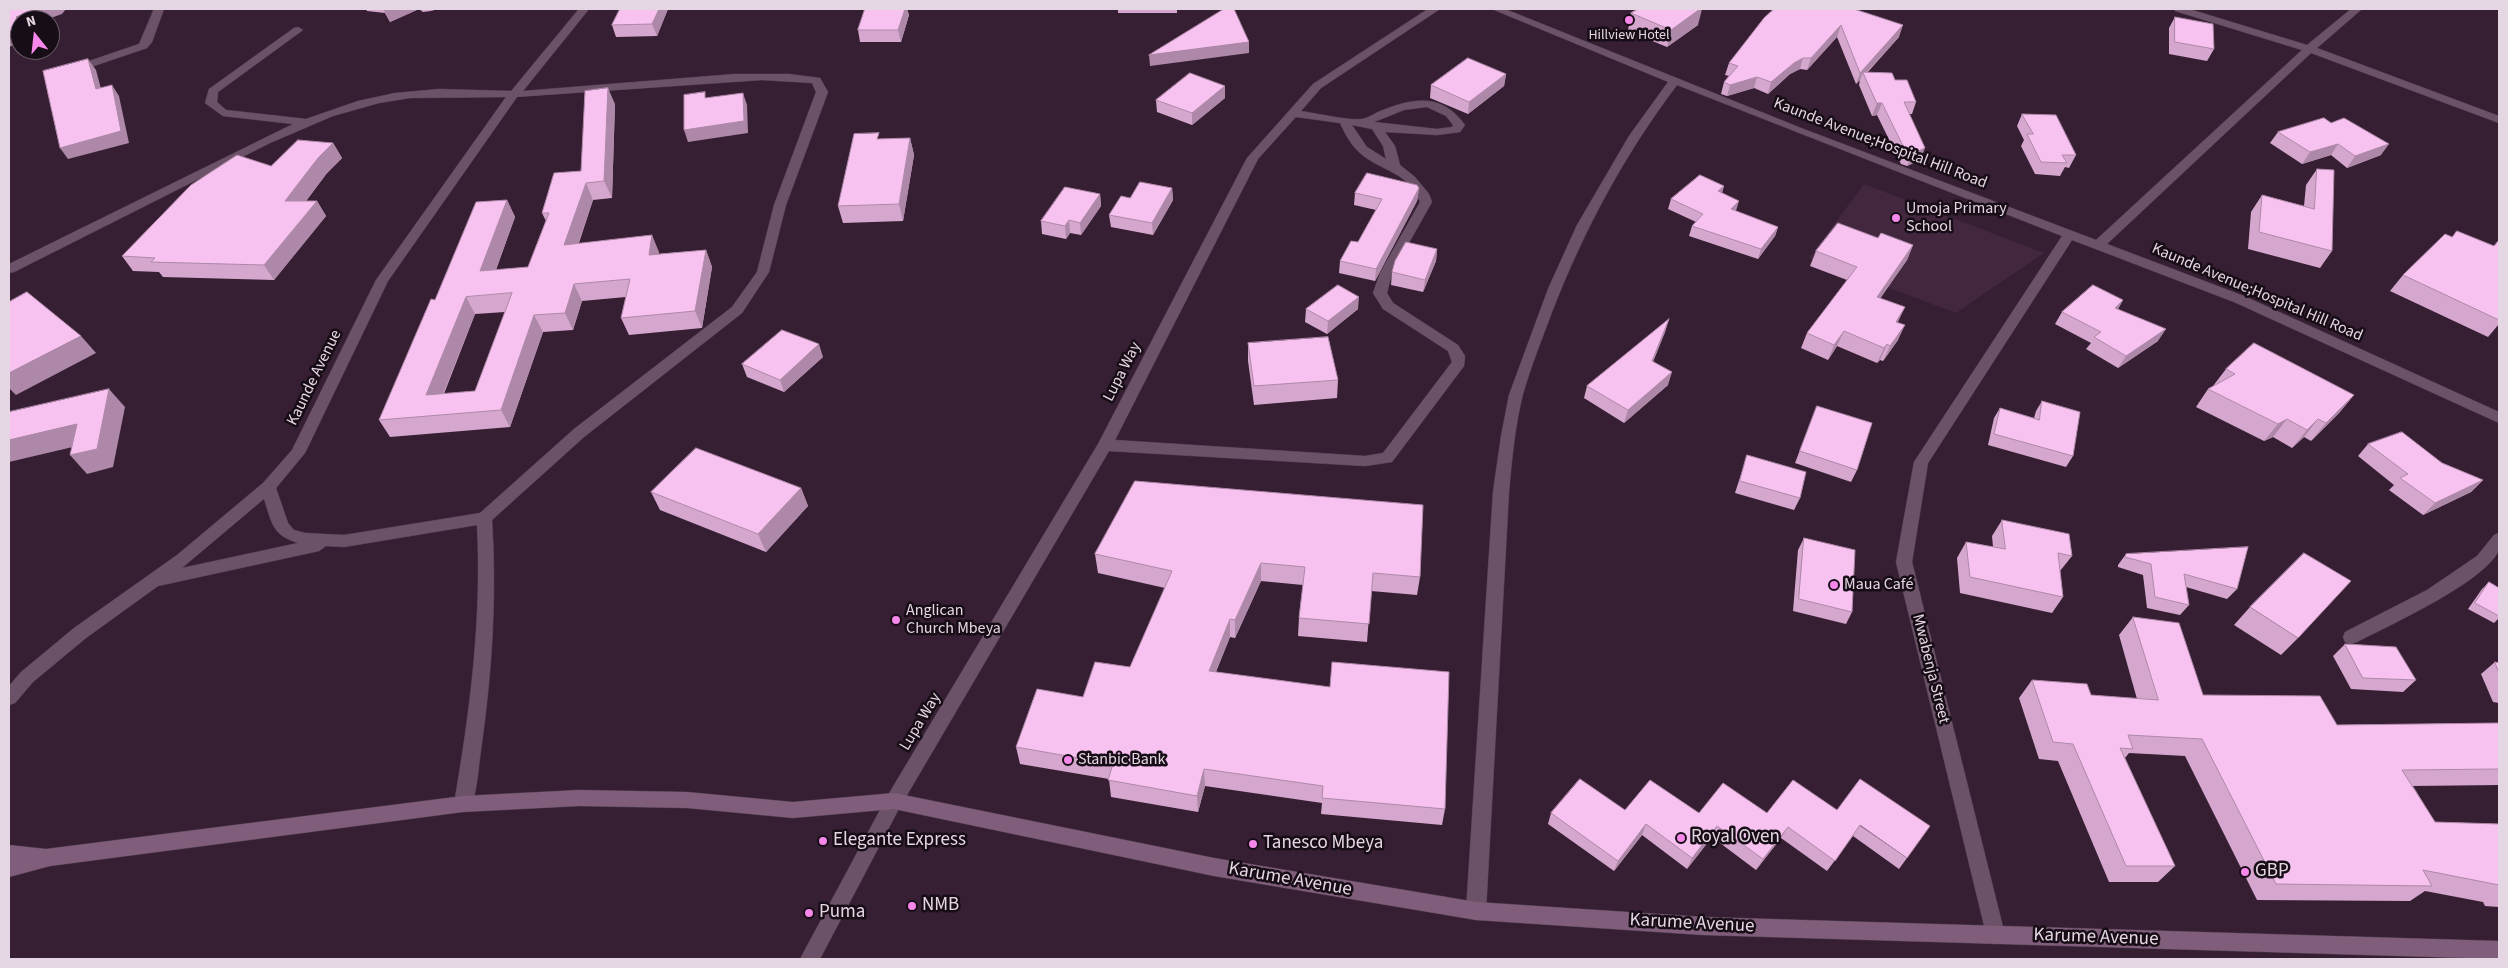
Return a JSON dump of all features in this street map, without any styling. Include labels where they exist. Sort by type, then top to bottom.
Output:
[{"type":"main road","name":"Karume Avenue","points":[[50,857],[463,804],[588,798],[687,800],[793,810],[894,801],[1214,866],[1476,912],[1703,926],[2499,950]]},
{"type":"main road","points":[[9,854],[26,853],[50,857]]},
{"type":"main road","points":[[9,868],[50,857]]},
{"type":"street","points":[[90,64],[143,46],[147,42],[160,9]]},
{"type":"street","name":"Kaunde Avenue","points":[[9,698],[28,677],[80,633],[153,582],[268,487],[298,454],[382,280],[514,94],[562,39],[584,9]]},
{"type":"street","name":"Lupa Way","points":[[810,959],[894,801],[1105,445],[1253,158],[1317,86],[1436,9]]},
{"type":"street","name":"Kaunde Avenue;Hospital Hill Road","points":[[1497,9],[1797,130],[2239,299],[2499,418]]},
{"type":"street","points":[[2179,9],[2309,49],[2499,120]]},
{"type":"street","points":[[2099,244],[2309,49],[2357,9]]},
{"type":"street","points":[[298,30],[213,90],[211,103],[223,113],[238,116],[308,122]]},
{"type":"street","points":[[9,269],[308,122],[343,109],[398,96],[457,92],[514,94],[662,84],[714,78],[786,76],[816,80],[822,92],[780,205],[763,272],[737,310],[579,433],[484,518],[270,554],[153,582]]},
{"type":"street","points":[[1476,912],[1501,492],[1507,440],[1520,380],[1558,280],[1597,198],[1640,127],[1675,80]]},
{"type":"street","points":[[1291,113],[1370,125],[1447,132],[1456,130],[1459,125],[1450,114],[1435,105],[1416,103],[1392,109],[1370,125]]},
{"type":"street","points":[[1105,445],[1365,461],[1387,458],[1459,363],[1458,356],[1453,348],[1388,306],[1380,293],[1386,273],[1426,202],[1423,194],[1411,180],[1394,166],[1373,158],[1360,149],[1344,120]]},
{"type":"street","points":[[1370,125],[1389,146],[1394,166]]},
{"type":"street","name":"Mwabenja Street","points":[[1995,935],[1904,562],[1921,462],[2069,234]]},
{"type":"street","points":[[268,487],[281,526],[289,534],[305,538],[344,541]]},
{"type":"street","points":[[463,804],[477,727],[488,571],[484,518]]},
{"type":"street","points":[[2351,637],[2433,595],[2483,560],[2499,539]]},
{"type":"shaded area","name":"Umoja Primary School","points":[[1864,184],[2044,253],[1956,313],[1809,258]]},
{"type":"building","points":[[9,9],[38,9],[10,10],[9,32]]},
{"type":"building","points":[[620,9],[659,9],[652,24],[612,25]]},
{"type":"building","points":[[865,9],[905,9],[898,30],[858,30]]},
{"type":"building","points":[[1224,9],[1234,9],[1249,42],[1149,55]]},
{"type":"building","points":[[1638,9],[1700,9],[1671,30],[1631,13]]},
{"type":"building","points":[[1774,9],[1854,9],[1903,25],[1860,73],[1841,25],[1811,58],[1803,58],[1794,63],[1771,82],[1757,77],[1730,85],[1724,82],[1738,66],[1729,63],[1764,18]]},
{"type":"building","points":[[2175,17],[2213,24],[2214,49],[2175,42]]},
{"type":"building","points":[[1468,58],[1506,74],[1469,102],[1431,85]]},
{"type":"building","points":[[88,59],[96,89],[112,85],[121,131],[60,148],[43,71]]},
{"type":"building","points":[[1863,72],[1892,73],[1895,80],[1907,80],[1916,102],[1904,102],[1925,148],[1912,154],[1906,152],[1882,103],[1877,103]]},
{"type":"building","points":[[1190,73],[1225,86],[1192,113],[1156,100]]},
{"type":"building","points":[[608,88],[604,181],[586,183],[564,245],[652,235],[649,255],[706,250],[695,311],[621,318],[630,279],[574,284],[565,313],[534,315],[501,410],[379,420],[431,299],[435,300],[476,202],[507,200],[480,271],[528,267],[549,213],[542,213],[554,173],[581,171],[585,91]],"holes":[[[512,293],[475,391],[426,395],[466,297]]]},
{"type":"building","points":[[705,92],[705,98],[743,93],[744,121],[684,130],[684,95]]},
{"type":"building","points":[[2022,114],[2056,115],[2076,155],[2062,155],[2067,163],[2041,162],[2027,134],[2033,134]]},
{"type":"building","points":[[2324,118],[2331,123],[2344,118],[2389,144],[2355,156],[2338,144],[2310,152],[2278,132]]},
{"type":"building","points":[[879,133],[877,139],[910,138],[899,204],[838,206],[854,134]]},
{"type":"building","points":[[298,140],[333,143],[318,158],[285,201],[317,201],[264,265],[151,262],[155,258],[122,256],[191,185],[237,155],[271,166]]},
{"type":"building","points":[[2317,169],[2334,170],[2332,251],[2259,232],[2262,195],[2314,209]]},
{"type":"building","points":[[1367,173],[1417,185],[1419,188],[1376,269],[1340,261],[1351,241],[1358,242],[1382,199],[1355,193]]},
{"type":"building","points":[[1700,175],[1724,186],[1718,191],[1739,201],[1731,209],[1778,227],[1761,249],[1692,226],[1703,214],[1671,199]]},
{"type":"building","points":[[1140,182],[1172,188],[1152,223],[1109,215],[1121,196],[1130,198]]},
{"type":"building","points":[[1065,187],[1100,194],[1080,223],[1069,220],[1065,226],[1041,221]]},
{"type":"building","points":[[1838,223],[1878,238],[1881,233],[1913,245],[1877,297],[1905,307],[1896,322],[1905,325],[1890,346],[1887,344],[1884,348],[1844,331],[1834,345],[1807,333],[1857,267],[1816,251]]},
{"type":"building","points":[[2457,231],[2494,246],[2499,240],[2499,320],[2403,275],[2445,234],[2452,237]]},
{"type":"building","points":[[1406,242],[1437,249],[1425,280],[1392,272],[1395,261]]},
{"type":"building","points":[[1338,285],[1359,297],[1328,321],[1306,309]]},
{"type":"building","points":[[2093,285],[2123,300],[2115,308],[2166,329],[2126,356],[2094,337],[2101,332],[2062,312]]},
{"type":"building","points":[[27,292],[81,336],[9,373],[9,302]]},
{"type":"building","points":[[1669,319],[1652,361],[1672,372],[1628,410],[1587,386]]},
{"type":"building","points":[[782,330],[819,344],[780,380],[742,364]]},
{"type":"building","points":[[1328,337],[1338,380],[1254,386],[1248,343]]},
{"type":"building","points":[[2254,343],[2354,395],[2326,423],[2318,419],[2307,430],[2287,419],[2278,424],[2208,389],[2235,374],[2226,369]]},
{"type":"building","points":[[109,389],[97,449],[70,455],[77,424],[9,440],[9,412]]},
{"type":"building","points":[[2042,401],[2080,412],[2073,456],[1994,434],[2000,408],[2039,420]]},
{"type":"building","points":[[1817,406],[1872,423],[1857,470],[1800,451]]},
{"type":"building","points":[[2402,432],[2442,463],[2483,480],[2435,503],[2400,478],[2408,474],[2368,444]]},
{"type":"building","points":[[696,448],[801,488],[758,534],[651,492]]},
{"type":"building","points":[[1747,455],[1806,472],[1800,498],[1740,481]]},
{"type":"building","points":[[1135,481],[1423,505],[1420,577],[1373,573],[1369,624],[1299,618],[1305,567],[1261,563],[1235,620],[1230,619],[1209,671],[1330,687],[1332,662],[1449,672],[1445,809],[1322,798],[1323,786],[1204,769],[1197,796],[1108,780],[1113,764],[1016,747],[1037,689],[1083,697],[1095,662],[1130,667],[1172,571],[1095,554]]},
{"type":"building","points":[[2002,520],[2069,534],[2072,556],[2058,553],[2063,597],[1970,577],[1966,542],[2005,549]]},
{"type":"building","points":[[1804,538],[1855,550],[1852,612],[1799,599]]},
{"type":"building","points":[[2248,547],[2237,589],[2184,574],[2189,605],[2155,597],[2151,564],[2125,557],[2126,554]]},
{"type":"building","points":[[2304,553],[2351,581],[2298,638],[2250,607]]},
{"type":"building","points":[[2489,582],[2499,588],[2499,616],[2475,603]]},
{"type":"building","points":[[2133,617],[2179,623],[2203,695],[2320,696],[2337,725],[2499,723],[2499,769],[2402,770],[2435,822],[2499,824],[2499,885],[2423,870],[2432,886],[2276,884],[2202,739],[2128,735],[2133,749],[2120,748],[2175,866],[2126,866],[2073,744],[2053,742],[2032,680],[2087,684],[2091,695],[2158,700]]},
{"type":"building","points":[[2345,644],[2396,647],[2416,680],[2363,678]]},
{"type":"building","points":[[2495,662],[2499,663],[2499,673]]},
{"type":"building","points":[[1580,779],[1625,810],[1650,780],[1699,813],[1723,783],[1767,813],[1793,780],[1837,810],[1860,779],[1930,826],[1907,858],[1860,825],[1835,861],[1788,827],[1763,859],[1717,826],[1692,858],[1646,824],[1618,861],[1551,813]]},
{"type":"place","name":"Hillview Hotel","points":[[1629,20]]},
{"type":"place","name":"Umoja Primary School","points":[[1896,218]]},
{"type":"place","name":"Maua Café","points":[[1834,585]]},
{"type":"place","name":"Anglican Church Mbeya","points":[[896,620]]},
{"type":"place","name":"Stanbic Bank","points":[[1068,760]]},
{"type":"place","name":"Royal Oven","points":[[1681,838]]},
{"type":"place","name":"Elegante Express","points":[[823,841]]},
{"type":"place","name":"Tanesco Mbeya","points":[[1253,844]]},
{"type":"place","name":"GBP","points":[[2245,872]]},
{"type":"place","name":"NMB","points":[[912,906]]},
{"type":"place","name":"Puma","points":[[809,913]]}]
